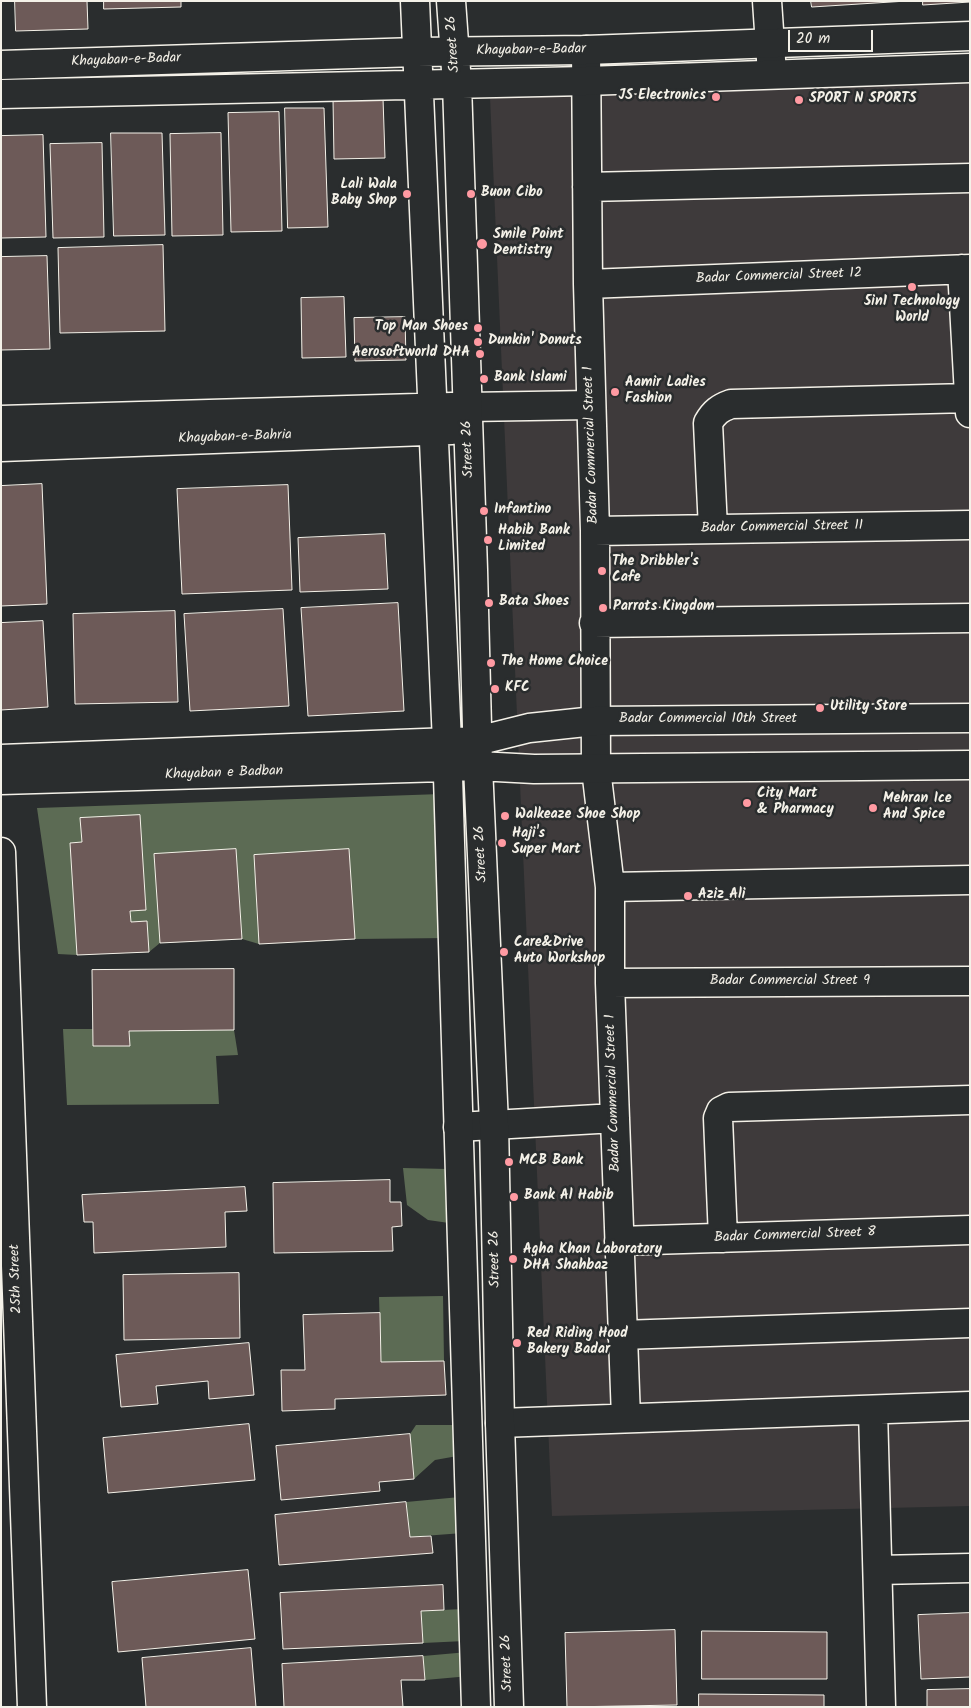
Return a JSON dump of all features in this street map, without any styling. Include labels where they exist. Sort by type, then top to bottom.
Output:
[{"type":"street","points":[[415,1],[447,755],[476,1707]]},
{"type":"street","name":"Street 26","points":[[451,1],[453,52],[457,84],[478,753],[494,1124],[500,1423],[509,1707]]},
{"type":"street","points":[[767,1],[772,74]]},
{"type":"street","name":"Khayaban-e-Badar","points":[[1,65],[417,52],[586,50],[970,36]]},
{"type":"street","name":"Badar Commercial Street 1","points":[[586,50],[596,768],[610,887],[610,983],[626,1418]]},
{"type":"street","points":[[1,94],[586,81],[970,68]]},
{"type":"street","points":[[587,187],[970,178]]},
{"type":"street","points":[[713,529],[708,423],[714,413],[722,407],[731,404],[969,405],[966,269]]},
{"type":"street","name":"Badar Commercial Street 12","points":[[588,284],[966,269]]},
{"type":"street","name":"Khayaban-e-Bahria","points":[[1,447],[468,418],[591,405]]},
{"type":"street","name":"Khayaban-e-Bahria","points":[[1,420],[434,420]]},
{"type":"street","name":"Badar Commercial Street 11","points":[[594,531],[970,525]]},
{"type":"street","points":[[594,623],[970,618]]},
{"type":"street","name":"Badar Commercial 10th Street","points":[[478,753],[529,728],[595,721],[970,718]]},
{"type":"street","points":[[447,755],[478,753],[534,769],[970,765]]},
{"type":"street","name":"Khayaban e Badban","points":[[1,758],[447,755]]},
{"type":"street","name":"Khayaban e Badban","points":[[1,780],[447,755]]},
{"type":"street","name":"25th Street","points":[[1,852],[32,1707]]},
{"type":"street","points":[[610,887],[970,880]]},
{"type":"street","name":"Badar Commercial Street 9","points":[[610,983],[970,981]]},
{"type":"street","points":[[723,1238],[718,1118],[722,1111],[729,1107],[970,1100]]},
{"type":"street","points":[[458,1127],[615,1118]]},
{"type":"street","name":"Badar Commercial Street 8","points":[[620,1242],[970,1230]]},
{"type":"street","points":[[622,1334],[970,1323]]},
{"type":"street","points":[[500,1423],[970,1406]]},
{"type":"street","points":[[873,1410],[881,1707]]},
{"type":"street","points":[[878,1570],[970,1568]]},
{"type":"shaded area","points":[[970,83],[970,1506],[552,1516],[490,97]]},
{"type":"green space","points":[[441,794],[448,938],[355,939],[259,944],[242,939],[160,943],[149,952],[58,954],[37,808]]},
{"type":"green space","points":[[63,1029],[93,1029],[130,1046],[129,1031],[234,1030],[238,1055],[216,1056],[219,1104],[67,1105]]},
{"type":"green space","points":[[403,1168],[447,1169],[449,1223],[428,1220],[407,1205]]},
{"type":"green space","points":[[443,1296],[444,1361],[381,1362],[379,1297]]},
{"type":"green space","points":[[416,1425],[461,1425],[463,1455],[435,1460],[414,1479],[410,1434]]},
{"type":"green space","points":[[460,1497],[463,1533],[410,1537],[406,1502]]},
{"type":"green space","points":[[463,1609],[465,1641],[423,1643],[421,1611]]},
{"type":"green space","points":[[468,1652],[470,1676],[425,1680],[423,1656]]},
{"type":"building","points":[[15,1],[87,1],[88,29],[16,31]]},
{"type":"building","points":[[104,1],[181,1],[181,7],[104,9]]},
{"type":"building","points":[[811,1],[907,1],[812,7]]},
{"type":"building","points":[[923,1],[970,1],[970,2],[923,5]]},
{"type":"building","points":[[383,98],[385,158],[334,159],[333,99]]},
{"type":"building","points":[[285,108],[324,108],[328,227],[288,228]]},
{"type":"building","points":[[279,112],[282,231],[231,232],[228,113]]},
{"type":"building","points":[[111,133],[162,133],[165,235],[114,236]]},
{"type":"building","points":[[221,133],[223,235],[172,236],[170,134]]},
{"type":"building","points":[[43,135],[46,237],[1,238],[1,136]]},
{"type":"building","points":[[102,143],[104,237],[53,238],[50,144]]},
{"type":"building","points":[[163,245],[165,331],[60,333],[58,248]]},
{"type":"building","points":[[47,256],[50,349],[1,350],[1,257]]},
{"type":"building","points":[[344,297],[346,357],[302,358],[301,298]]},
{"type":"building","points":[[405,317],[406,360],[355,361],[354,318]]},
{"type":"building","points":[[42,484],[47,604],[1,606],[1,486]]},
{"type":"building","points":[[288,485],[292,590],[182,594],[177,489]]},
{"type":"building","points":[[385,534],[388,589],[300,592],[298,538]]},
{"type":"building","points":[[398,603],[404,711],[308,716],[301,608]]},
{"type":"building","points":[[283,609],[289,706],[190,711],[184,614]]},
{"type":"building","points":[[175,611],[178,702],[75,704],[73,614]]},
{"type":"building","points":[[43,621],[48,707],[1,710],[1,623]]},
{"type":"building","points":[[140,815],[146,910],[130,911],[131,922],[147,921],[149,952],[77,955],[70,843],[82,842],[80,818]]},
{"type":"building","points":[[236,849],[242,939],[160,943],[154,854]]},
{"type":"building","points":[[349,849],[355,939],[259,944],[254,855]]},
{"type":"building","points":[[234,969],[234,1030],[129,1031],[130,1046],[93,1046],[92,970]]},
{"type":"building","points":[[390,1180],[390,1202],[401,1202],[402,1226],[392,1227],[393,1251],[274,1253],[273,1183]]},
{"type":"building","points":[[245,1187],[247,1211],[225,1212],[226,1247],[94,1253],[93,1222],[84,1222],[82,1195]]},
{"type":"building","points":[[239,1273],[240,1338],[124,1340],[123,1275]]},
{"type":"building","points":[[380,1313],[381,1362],[444,1361],[446,1395],[335,1399],[335,1409],[282,1411],[281,1370],[305,1370],[303,1315]]},
{"type":"building","points":[[249,1343],[254,1395],[209,1399],[208,1381],[156,1386],[158,1404],[121,1407],[116,1355]]},
{"type":"building","points":[[249,1424],[255,1480],[108,1493],[103,1438]]},
{"type":"building","points":[[410,1434],[414,1479],[379,1482],[380,1491],[281,1500],[276,1446]]},
{"type":"building","points":[[406,1502],[410,1537],[431,1536],[433,1553],[279,1565],[275,1515]]},
{"type":"building","points":[[248,1570],[255,1639],[118,1652],[112,1582]]},
{"type":"building","points":[[443,1585],[444,1610],[421,1611],[423,1643],[283,1649],[280,1593]]},
{"type":"building","points":[[970,1613],[970,1677],[921,1679],[918,1615]]},
{"type":"building","points":[[675,1630],[677,1705],[567,1707],[565,1633]]},
{"type":"building","points":[[702,1631],[827,1632],[827,1679],[702,1679]]},
{"type":"building","points":[[251,1648],[256,1707],[146,1707],[142,1658]]},
{"type":"building","points":[[423,1656],[425,1680],[401,1680],[403,1707],[284,1707],[282,1664]]},
{"type":"building","points":[[970,1689],[970,1707],[927,1707],[927,1690]]},
{"type":"building","points":[[699,1694],[824,1695],[824,1707],[699,1707]]},
{"type":"place","name":"JS Electronics","points":[[716,97]]},
{"type":"place","name":"SPORT N SPORTS","points":[[799,100]]},
{"type":"place","name":"Lali Wala Baby Shop","points":[[407,194]]},
{"type":"place","name":"Buon Cibo","points":[[471,194]]},
{"type":"place","name":"Smile Point Dentistry","points":[[482,244]]},
{"type":"place","name":"5in1 Technology World","points":[[912,287]]},
{"type":"place","name":"Top Man Shoes","points":[[478,328]]},
{"type":"place","name":"Dunkin' Donuts","points":[[478,342]]},
{"type":"place","name":"Aerosoftworld DHA","points":[[480,354]]},
{"type":"place","name":"Bank Islami","points":[[484,379]]},
{"type":"place","name":"Aamir Ladies Fashion","points":[[615,392]]},
{"type":"place","name":"Infantino","points":[[484,511]]},
{"type":"place","name":"Habib Bank Limited","points":[[488,540]]},
{"type":"place","name":"The Dribbler's Cafe","points":[[602,571]]},
{"type":"place","name":"Bata Shoes","points":[[489,603]]},
{"type":"place","name":"Parrots Kingdom","points":[[603,608]]},
{"type":"place","name":"The Home Choice","points":[[491,663]]},
{"type":"place","name":"KFC","points":[[495,689]]},
{"type":"place","name":"Utility Store","points":[[820,708]]},
{"type":"place","name":"City Mart & Pharmacy","points":[[747,803]]},
{"type":"place","name":"Mehran Ice And Spice","points":[[873,808]]},
{"type":"place","name":"Walkeaze Shoe Shop","points":[[505,816]]},
{"type":"place","name":"Haji's Super Mart","points":[[502,843]]},
{"type":"place","name":"Aziz Ali","points":[[688,896]]},
{"type":"place","name":"Care&Drive Auto Workshop","points":[[504,952]]},
{"type":"place","name":"MCB Bank","points":[[509,1162]]},
{"type":"place","name":"Bank Al Habib","points":[[514,1197]]},
{"type":"place","name":"Agha Khan Laboratory DHA Shahbaz","points":[[513,1259]]},
{"type":"place","name":"Red Riding Hood Bakery Badar","points":[[517,1343]]}]
